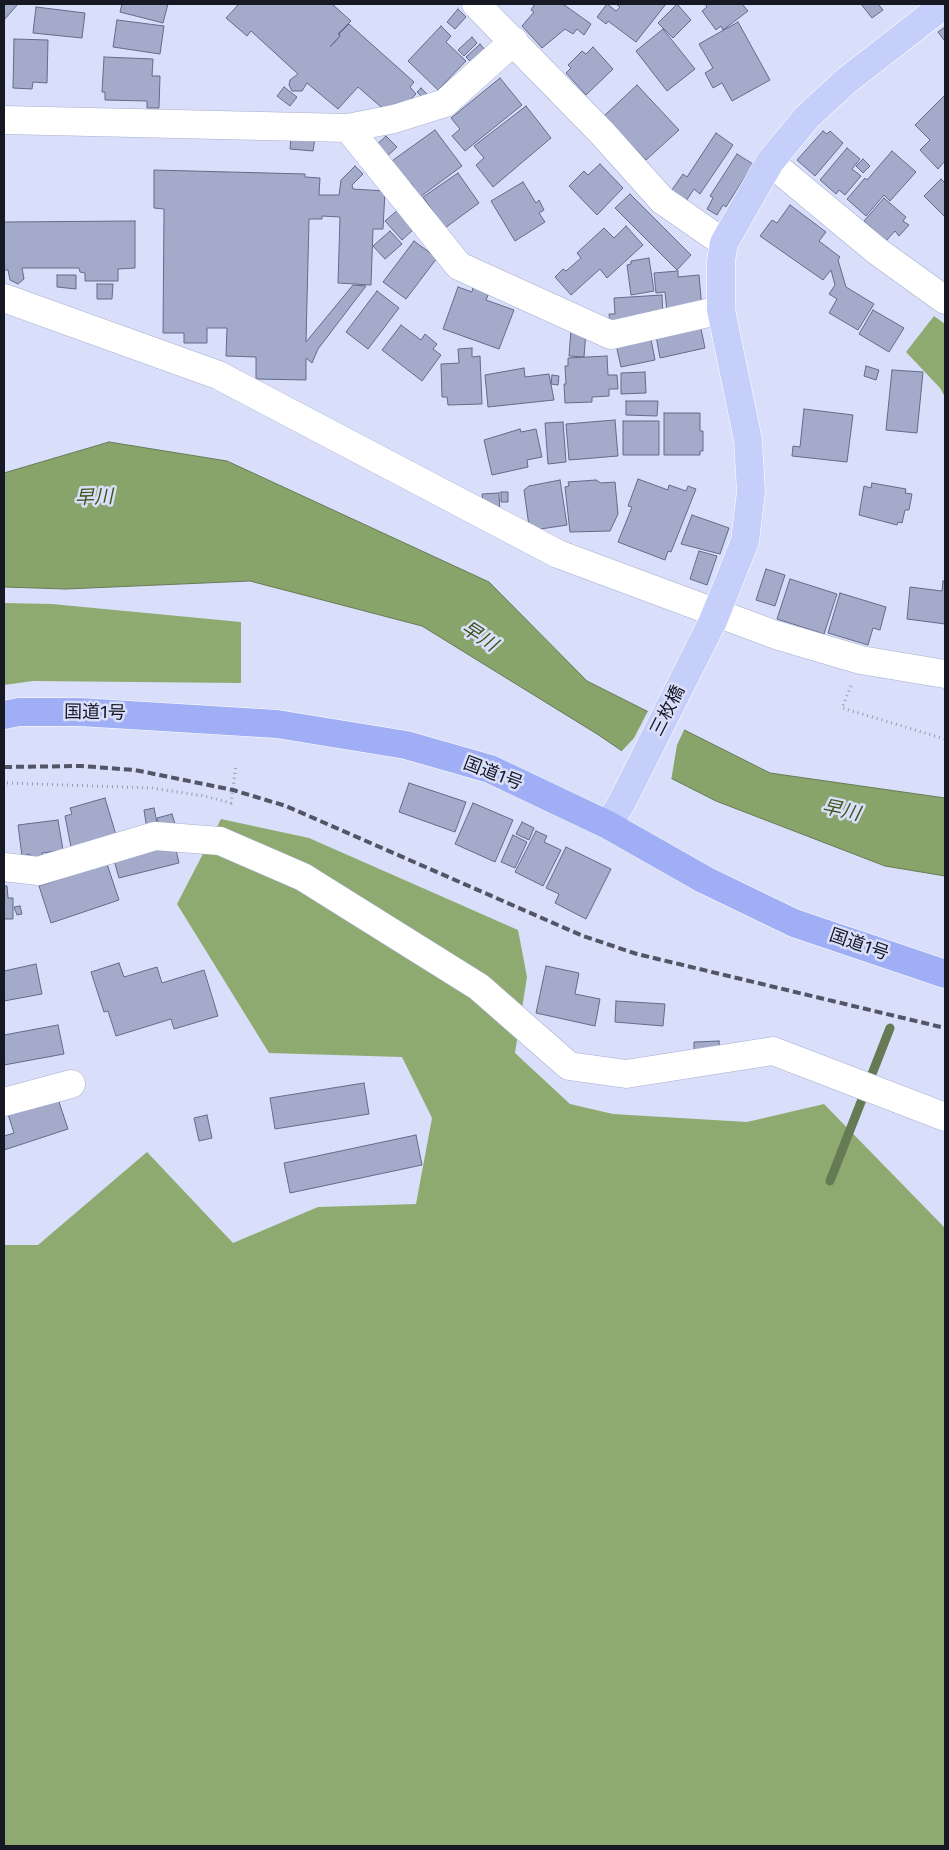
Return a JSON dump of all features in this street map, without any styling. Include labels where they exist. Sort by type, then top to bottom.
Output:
[{"type":"highway","name":"国道1号","points":[[4,715],[19,712],[80,712],[268,723],[406,745],[490,769],[608,825],[705,880],[778,916],[945,974]]},
{"type":"main road","points":[[724,242],[770,162],[807,118],[846,81],[945,4]]},
{"type":"main road","name":"三枚橋","points":[[608,825],[622,802],[716,616],[744,541],[751,492],[748,440],[721,310],[721,261],[724,242]]},
{"type":"street","points":[[476,4],[514,41],[662,200],[724,242]]},
{"type":"street","points":[[4,120],[348,128],[394,119],[445,103],[514,41]]},
{"type":"street","points":[[348,128],[459,266],[611,335],[721,310]]},
{"type":"street","points":[[770,162],[876,251],[945,300]]},
{"type":"street","points":[[4,298],[218,376],[558,554],[716,616],[776,635],[861,660],[945,674]]},
{"type":"street","points":[[4,868],[38,871],[155,836],[220,841],[303,877],[470,982],[569,1066],[626,1074],[773,1051],[945,1117]]},
{"type":"street","points":[[4,1102],[71,1084]]},
{"type":"path","points":[[842,708],[945,739]]},
{"type":"path","points":[[7,783],[152,788],[204,796],[231,803],[236,765]]},
{"type":"shaded area","points":[[934,316],[945,324],[945,397],[940,388],[906,352]]},
{"type":"shaded area","points":[[4,603],[52,604],[241,622],[241,683],[33,681],[4,685]]},
{"type":"shaded area","points":[[221,819],[309,838],[518,930],[527,977],[515,1053],[570,1104],[613,1114],[747,1122],[824,1104],[945,1228],[945,1846],[4,1846],[4,1245],[38,1245],[147,1152],[233,1243],[318,1207],[416,1204],[432,1118],[402,1057],[269,1053],[177,904]]},
{"type":"water","name":"早川","points":[[109,442],[227,461],[489,582],[587,681],[770,773],[945,798],[945,876],[885,866],[716,801],[637,761],[597,734],[422,626],[250,581],[66,589],[4,587],[4,473]]},
{"type":"pier","points":[[649,709],[685,728],[677,745],[671,781],[620,753],[634,738]]},
{"type":"building","points":[[4,4],[18,4],[4,20]]},
{"type":"building","points":[[122,4],[168,4],[163,23],[120,12]]},
{"type":"building","points":[[239,4],[332,4],[351,21],[338,34],[340,36],[339,34],[349,24],[414,82],[410,87],[416,94],[402,108],[396,103],[387,112],[358,87],[338,109],[307,83],[302,91],[292,91],[289,85],[290,80],[298,74],[251,31],[247,36],[226,18]]},
{"type":"building","points":[[535,4],[563,4],[591,24],[584,35],[577,29],[573,34],[565,29],[542,48],[522,26],[534,12],[531,10]]},
{"type":"building","points":[[607,4],[616,11],[620,7],[616,4],[666,4],[636,42],[608,21],[606,24],[597,17]]},
{"type":"building","points":[[677,4],[691,20],[673,38],[658,23]]},
{"type":"building","points":[[705,4],[742,4],[748,11],[723,30],[721,26],[716,30],[702,11],[707,7]]},
{"type":"building","points":[[861,4],[878,4],[883,10],[872,18]]},
{"type":"building","points":[[36,7],[85,13],[82,38],[33,33]]},
{"type":"building","points":[[458,9],[466,17],[455,29],[447,22]]},
{"type":"building","points":[[117,20],[164,26],[160,54],[113,47]]},
{"type":"building","points":[[738,22],[770,80],[732,101],[722,83],[713,88],[705,73],[713,68],[699,44]]},
{"type":"building","points":[[441,26],[451,36],[446,42],[466,61],[438,90],[408,61]]},
{"type":"building","points":[[945,27],[945,39],[944,40],[938,32]]},
{"type":"building","points":[[663,29],[695,69],[667,91],[636,51]]},
{"type":"building","points":[[472,37],[477,43],[464,56],[458,50]]},
{"type":"building","points":[[14,39],[48,40],[47,83],[33,82],[32,89],[13,88]]},
{"type":"building","points":[[480,44],[486,51],[472,63],[466,57]]},
{"type":"building","points":[[593,47],[613,69],[586,95],[566,73],[571,68],[568,65],[582,51],[586,54]]},
{"type":"building","points":[[104,57],[153,59],[152,76],[160,76],[159,108],[147,108],[147,101],[105,100],[105,92],[102,92]]},
{"type":"building","points":[[500,78],[522,105],[465,151],[452,136],[460,129],[451,118]]},
{"type":"building","points":[[637,85],[679,130],[646,160],[604,116]]},
{"type":"building","points":[[284,87],[297,97],[290,106],[277,96]]},
{"type":"building","points":[[421,88],[430,97],[426,101],[417,92]]},
{"type":"building","points":[[945,95],[945,161],[938,169],[920,150],[930,140],[915,125]]},
{"type":"building","points":[[526,106],[551,138],[493,187],[476,165],[484,158],[474,146]]},
{"type":"building","points":[[435,130],[462,166],[420,197],[411,183],[407,186],[389,163]]},
{"type":"building","points":[[823,131],[827,134],[830,131],[843,143],[815,176],[797,160]]},
{"type":"building","points":[[716,133],[733,145],[700,194],[694,189],[686,201],[671,191],[683,174],[687,177]]},
{"type":"building","points":[[291,136],[315,138],[313,151],[290,149]]},
{"type":"building","points":[[386,136],[397,147],[384,159],[373,148]]},
{"type":"building","points":[[847,148],[860,159],[852,169],[861,176],[845,195],[839,190],[836,194],[820,180]]},
{"type":"building","points":[[892,151],[916,172],[890,201],[884,195],[866,216],[847,199],[865,178],[867,180]]},
{"type":"building","points":[[737,154],[753,164],[726,207],[723,205],[717,215],[707,209],[713,198],[710,196]]},
{"type":"building","points":[[863,159],[870,166],[863,173],[856,166]]},
{"type":"building","points":[[600,164],[623,188],[597,215],[569,186],[584,171],[588,175]]},
{"type":"building","points":[[355,166],[363,174],[352,185],[353,189],[385,191],[383,229],[373,229],[371,285],[338,283],[340,217],[322,216],[322,219],[309,219],[306,342],[353,285],[366,286],[318,349],[312,363],[306,358],[306,380],[256,379],[256,357],[226,356],[227,328],[207,328],[207,343],[184,343],[184,333],[163,333],[164,209],[154,208],[154,170],[305,174],[305,177],[320,178],[319,195],[339,195],[341,180]]},
{"type":"building","points":[[458,173],[479,203],[445,228],[423,197]]},
{"type":"building","points":[[941,179],[945,183],[945,217],[924,196]]},
{"type":"building","points":[[523,182],[536,203],[539,200],[544,210],[539,213],[545,222],[515,241],[491,201]]},
{"type":"building","points":[[630,194],[691,255],[677,270],[615,208]]},
{"type":"building","points":[[884,198],[906,217],[903,221],[909,225],[899,236],[895,231],[886,241],[864,221]]},
{"type":"building","points":[[790,205],[826,232],[819,241],[840,257],[838,260],[846,287],[874,304],[858,330],[829,313],[837,299],[829,294],[835,285],[831,270],[823,280],[760,236],[772,220],[777,223]]},
{"type":"building","points":[[400,208],[416,227],[402,240],[385,221]]},
{"type":"building","points":[[135,221],[135,268],[118,269],[118,281],[85,281],[85,273],[80,272],[79,268],[22,268],[24,279],[18,284],[10,280],[8,270],[4,270],[4,222]]},
{"type":"building","points":[[626,226],[643,245],[607,278],[600,269],[571,295],[555,277],[563,269],[566,271],[581,258],[577,253],[604,228],[614,238]]},
{"type":"building","points":[[390,231],[402,244],[385,259],[373,246]]},
{"type":"building","points":[[414,241],[437,258],[406,299],[383,282]]},
{"type":"building","points":[[649,258],[654,291],[631,295],[627,265],[631,264],[631,261]]},
{"type":"building","points":[[678,271],[678,277],[699,275],[702,309],[667,312],[665,292],[656,293],[654,273]]},
{"type":"building","points":[[57,275],[76,275],[76,289],[57,287]]},
{"type":"building","points":[[97,284],[113,284],[112,299],[97,299]]},
{"type":"building","points":[[458,287],[472,292],[473,287],[489,293],[486,300],[514,310],[499,349],[443,329]]},
{"type":"building","points":[[377,291],[399,308],[368,349],[346,332]]},
{"type":"building","points":[[662,295],[663,318],[610,324],[609,314],[615,314],[614,298]]},
{"type":"building","points":[[873,310],[904,328],[889,352],[859,334]]},
{"type":"building","points":[[700,324],[705,348],[660,358],[656,336]]},
{"type":"building","points":[[401,325],[421,340],[425,334],[437,344],[433,349],[441,355],[422,381],[382,350]]},
{"type":"building","points":[[571,330],[586,331],[584,357],[569,356]]},
{"type":"building","points":[[650,334],[655,360],[621,367],[615,340]]},
{"type":"building","points":[[472,348],[472,357],[480,356],[482,404],[448,405],[447,397],[442,397],[441,364],[459,363],[458,349]]},
{"type":"building","points":[[607,356],[608,375],[617,375],[618,389],[609,389],[609,396],[592,397],[592,402],[565,403],[565,366],[568,366],[568,358]]},
{"type":"building","points":[[866,366],[879,370],[876,380],[864,376]]},
{"type":"building","points":[[524,368],[525,377],[549,374],[554,400],[488,407],[485,375]]},
{"type":"building","points":[[892,370],[923,372],[917,433],[886,430]]},
{"type":"building","points":[[645,372],[646,393],[621,394],[621,373]]},
{"type":"building","points":[[552,375],[559,376],[558,385],[551,384]]},
{"type":"building","points":[[626,401],[658,401],[657,416],[626,415]]},
{"type":"building","points":[[804,409],[853,415],[847,462],[792,456],[793,446],[800,447]]},
{"type":"building","points":[[664,413],[700,413],[700,431],[703,431],[703,451],[700,451],[700,455],[664,455]]},
{"type":"building","points":[[615,420],[618,456],[569,460],[566,424]]},
{"type":"building","points":[[623,421],[659,421],[659,455],[623,455]]},
{"type":"building","points":[[563,422],[566,462],[548,464],[545,423]]},
{"type":"building","points":[[520,429],[521,432],[536,429],[542,457],[527,460],[528,467],[492,475],[484,440]]},
{"type":"building","points":[[638,479],[668,490],[669,485],[686,491],[688,486],[696,489],[671,552],[668,551],[665,560],[618,542],[632,507],[628,506]]},
{"type":"building","points":[[560,480],[567,525],[534,530],[529,526],[524,490],[529,486]]},
{"type":"building","points":[[596,480],[601,483],[615,482],[618,514],[610,531],[570,532],[565,487],[569,486],[568,482]]},
{"type":"building","points":[[872,483],[906,489],[905,493],[912,494],[909,510],[905,510],[902,523],[898,522],[897,525],[859,515],[864,486],[871,488]]},
{"type":"building","points":[[501,492],[508,492],[508,502],[501,502]]},
{"type":"building","points":[[499,493],[500,514],[484,508],[482,494]]},
{"type":"building","points":[[692,515],[729,528],[720,554],[681,544]]},
{"type":"building","points":[[699,551],[717,556],[707,585],[690,579]]},
{"type":"building","points":[[766,569],[785,575],[775,606],[756,600]]},
{"type":"building","points":[[790,579],[837,594],[824,634],[777,619]]},
{"type":"building","points":[[943,581],[945,581],[945,624],[907,619],[910,587],[942,591]]},
{"type":"building","points":[[840,593],[886,607],[880,630],[873,628],[868,645],[828,633]]},
{"type":"building","points":[[409,783],[466,802],[455,832],[399,812]]},
{"type":"building","points":[[105,798],[116,835],[71,847],[65,816],[72,814],[70,808]]},
{"type":"building","points":[[473,803],[513,820],[495,862],[455,844]]},
{"type":"building","points":[[154,808],[158,828],[147,830],[144,810]]},
{"type":"building","points":[[172,814],[175,824],[160,828],[157,818]]},
{"type":"building","points":[[58,820],[63,850],[42,853],[42,856],[31,858],[30,854],[22,856],[18,825]]},
{"type":"building","points":[[522,822],[534,828],[529,840],[516,834]]},
{"type":"building","points":[[536,831],[547,836],[544,842],[561,850],[543,886],[515,872]]},
{"type":"building","points":[[513,835],[527,842],[515,868],[501,862]]},
{"type":"building","points":[[175,845],[179,863],[119,878],[114,860]]},
{"type":"building","points":[[566,847],[611,869],[586,919],[555,903],[559,894],[546,888]]},
{"type":"building","points":[[107,864],[119,900],[51,923],[39,886]]},
{"type":"building","points":[[4,886],[7,886],[8,898],[13,898],[13,919],[4,919]]},
{"type":"building","points":[[20,906],[22,914],[17,915],[14,907]]},
{"type":"building","points":[[119,963],[124,977],[157,967],[162,983],[204,970],[218,1016],[174,1029],[171,1019],[116,1036],[108,1011],[104,1012],[91,972]]},
{"type":"building","points":[[36,964],[42,994],[4,1001],[4,971]]},
{"type":"building","points":[[546,966],[579,973],[575,994],[600,999],[595,1026],[536,1013]]},
{"type":"building","points":[[616,1001],[665,1004],[663,1026],[615,1022]]},
{"type":"building","points":[[58,1025],[64,1054],[4,1065],[4,1035]]},
{"type":"building","points":[[719,1041],[720,1057],[694,1059],[694,1042]]},
{"type":"building","points":[[364,1083],[369,1114],[275,1129],[270,1098]]},
{"type":"building","points":[[57,1096],[68,1129],[4,1150],[4,1136],[14,1133],[7,1111]]},
{"type":"building","points":[[207,1115],[212,1138],[199,1141],[194,1118]]},
{"type":"building","points":[[416,1135],[422,1165],[290,1193],[284,1163]]},
{"type":"waterway","points":[[830,1181],[890,1028]]},
{"type":"railway","points":[[4,767],[81,766],[135,770],[233,790],[286,806],[583,936],[637,954],[945,1028]]}]
